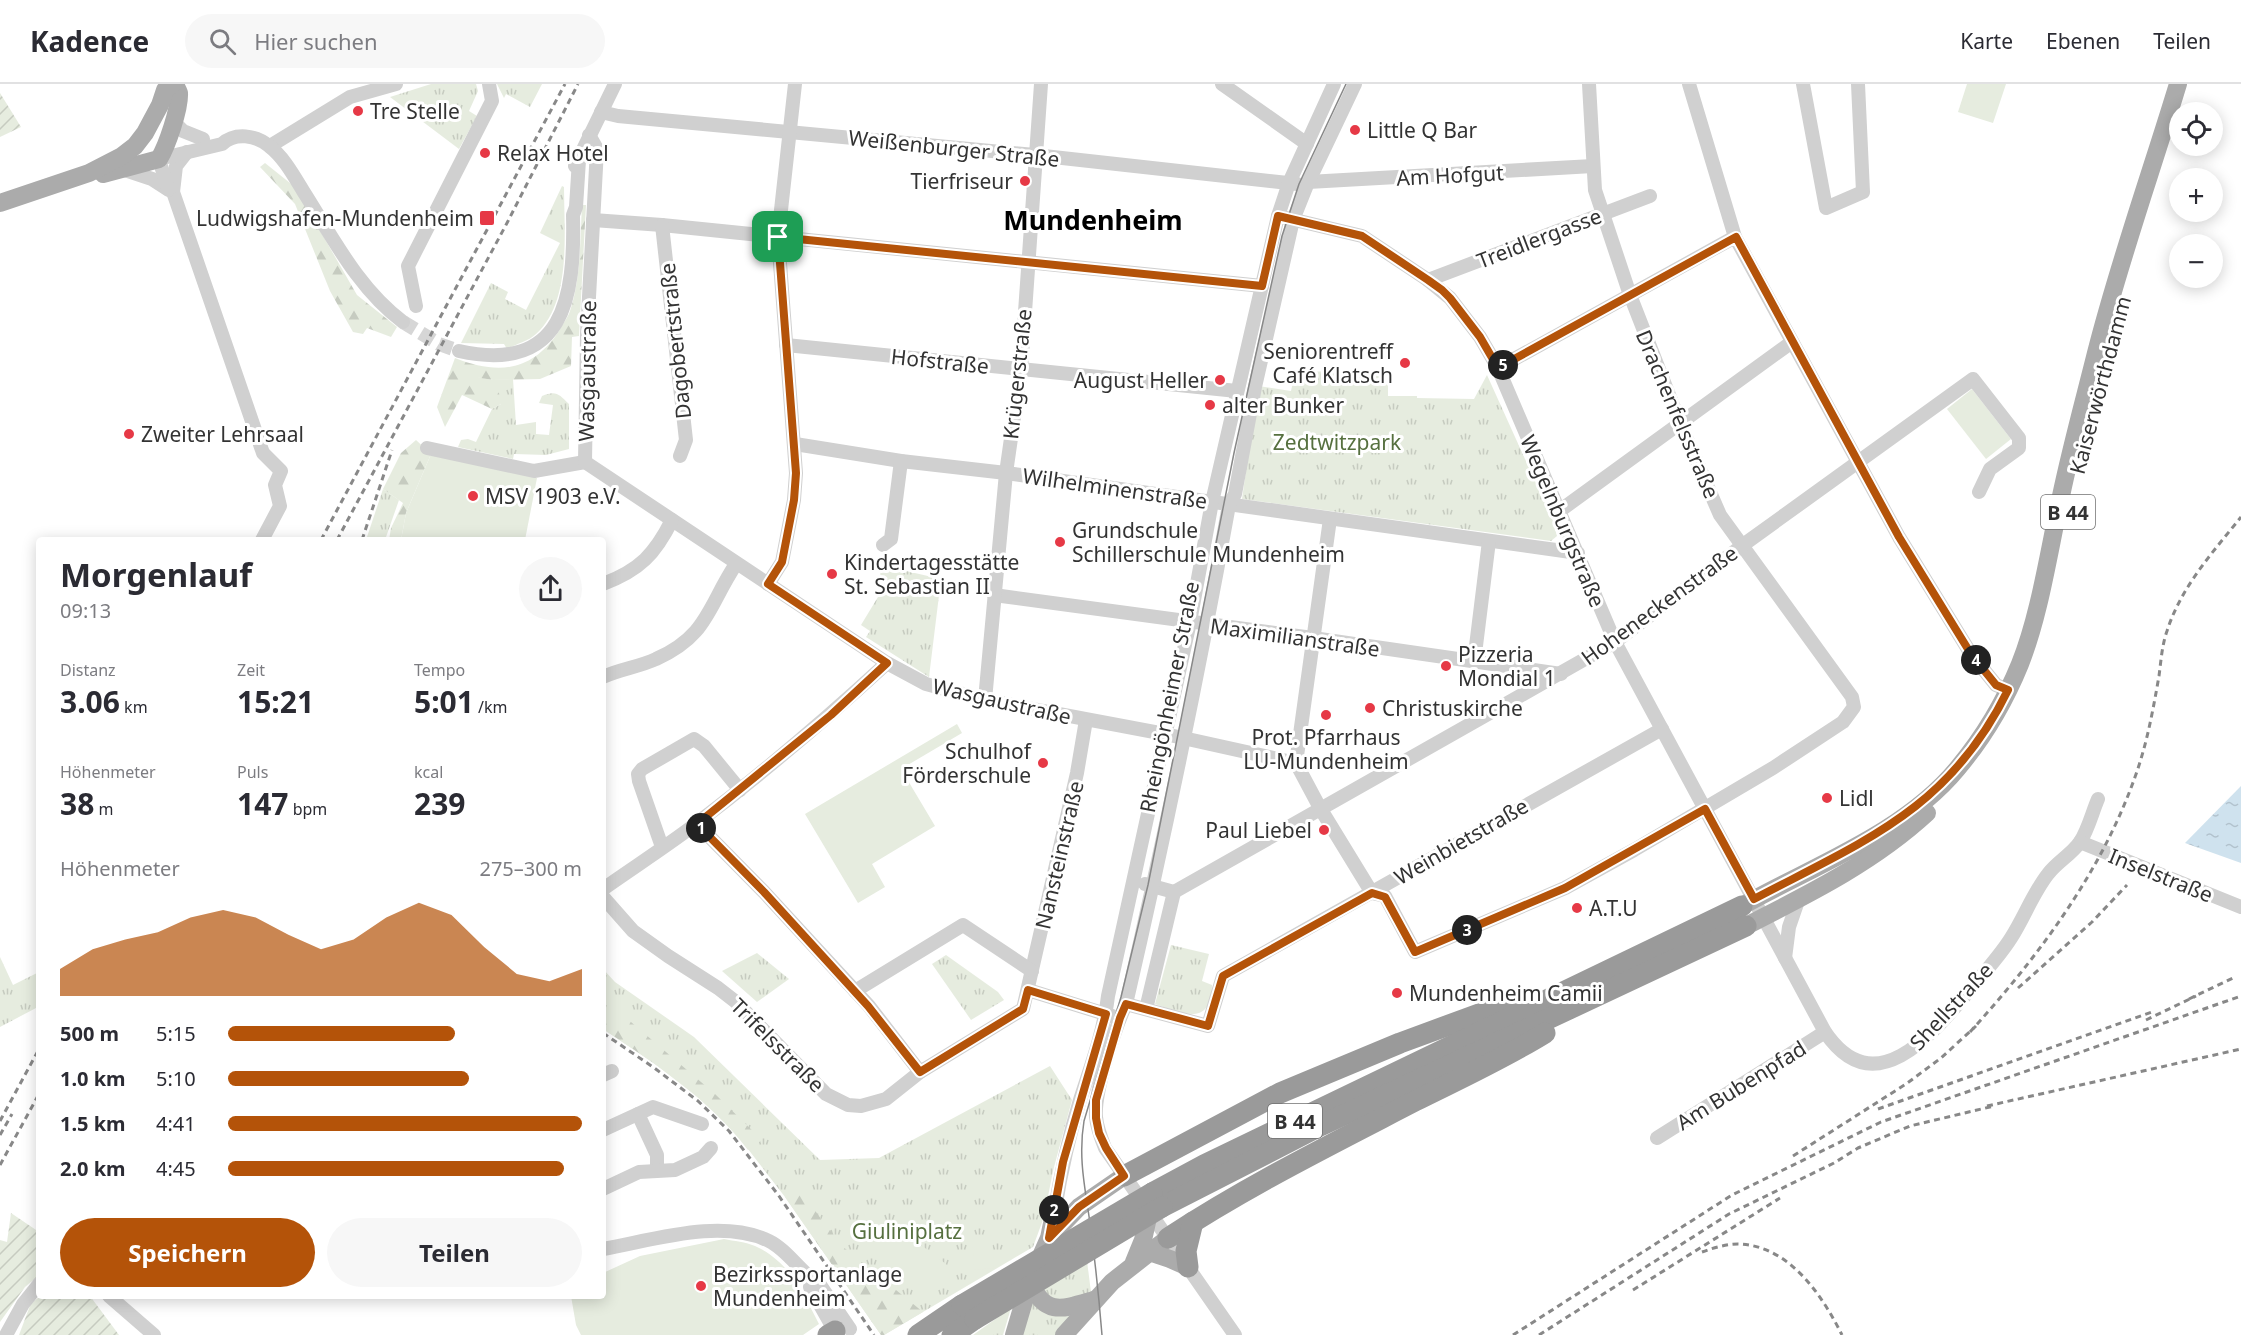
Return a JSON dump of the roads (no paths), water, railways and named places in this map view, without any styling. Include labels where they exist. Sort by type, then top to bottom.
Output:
[{"type":"highway","name":"Kaiserwörthdamm","points":[[1621,964],[1747,912]]},
{"type":"highway","name":"Kaiserwörthdamm","points":[[1588,1000],[1747,912]]},
{"type":"highway","points":[[1124,1176],[1280,1093],[1401,1043],[1621,964]]},
{"type":"highway","name":"B 44","points":[[952,1335],[1155,1204],[1225,1155],[1621,964]]},
{"type":"highway","points":[[1168,1238],[1250,1188],[1517,1050],[1552,1029],[1588,1000]]},
{"type":"highway","name":"B 44","points":[[918,1335],[1001,1280],[1155,1204],[1588,1000]]},
{"type":"highway","points":[[1188,1267],[1186,1251],[1193,1222]]},
{"type":"main road","points":[[122,163],[145,133],[165,90],[174,84],[179,93],[173,121],[162,153]]},
{"type":"main road","name":"Kaiserwörthdamm","points":[[1747,912],[1880,832],[1932,794],[1956,771],[1975,745],[2008,690],[2021,663],[2029,634],[2068,462],[2103,325],[2178,84]]},
{"type":"main road","name":"Kaiserwörthdamm","points":[[2183,102],[2188,84]]},
{"type":"main road","points":[[160,105],[163,116],[159,132],[162,153]]},
{"type":"main road","name":"Kaiserwörthdamm","points":[[1747,912],[1799,898],[1874,854],[1915,824],[1940,801],[1985,748],[2011,708],[2039,637],[2113,327],[2169,148]]},
{"type":"main road","points":[[0,203],[89,173],[99,176],[122,163],[162,153]]},
{"type":"main road","points":[[1049,1238],[1079,1207],[1124,1176]]},
{"type":"main road","points":[[1134,1264],[1155,1204]]},
{"type":"main road","points":[[1014,1335],[1030,1281],[1049,1238],[1054,1209]]},
{"type":"main road","points":[[1064,1335],[1094,1300],[1134,1264],[1168,1238]]},
{"type":"main road","points":[[1149,1252],[1188,1267]]},
{"type":"main road","points":[[1030,1281],[1034,1293],[1043,1304],[1056,1309],[1065,1309],[1094,1300]]},
{"type":"street","points":[[270,146],[349,91],[396,84]]},
{"type":"street","points":[[416,306],[408,266],[492,101],[489,84]]},
{"type":"street","points":[[459,351],[492,356],[521,353],[543,339],[553,327],[561,313],[570,286],[573,215],[576,207],[579,160],[615,84]]},
{"type":"street","points":[[768,584],[782,562],[796,473],[778,237],[795,84]]},
{"type":"street","name":"Krügerstraße","points":[[985,700],[1006,473],[1021,369],[1041,84]]},
{"type":"street","points":[[1222,84],[1307,144]]},
{"type":"street","name":"Rheingönheimer Straße","points":[[1235,1335],[1168,1238],[1155,1204],[1124,1176],[1106,1148],[1099,1133],[1096,1100],[1113,1016],[1108,996],[1190,622],[1212,502],[1237,391],[1278,216],[1289,183],[1334,84]]},
{"type":"street","name":"Rheingönheimer Straße","points":[[1054,1209],[1063,1162],[1113,1016],[1126,1004],[1154,886],[1207,625],[1228,505],[1234,494],[1255,387],[1293,220],[1307,183],[1355,84]]},
{"type":"street","name":"Drachenfelsstraße","points":[[1589,84],[1595,190],[1630,295],[1680,423],[1720,515],[1852,697],[1854,708],[1843,722],[1705,809]]},
{"type":"street","points":[[1689,84],[1736,237],[1899,537],[1971,654],[1996,685],[2008,690]]},
{"type":"street","points":[[1803,84],[1826,208],[1863,192],[1858,84]]},
{"type":"street","name":"Weißenburger Straße","points":[[601,112],[618,116],[1307,183]]},
{"type":"street","points":[[173,121],[183,131],[203,139]]},
{"type":"street","points":[[162,153],[221,135],[228,139]]},
{"type":"street","name":"Wasgaustraße","points":[[590,135],[597,149],[587,333],[585,462],[887,663],[926,684],[985,700],[1165,734],[1296,763]]},
{"type":"street","points":[[162,153],[187,152],[222,144],[228,139],[250,137],[257,138],[270,146],[286,165],[360,281],[379,302],[403,322]]},
{"type":"street","points":[[172,190],[176,166],[187,152]]},
{"type":"street","points":[[162,153],[172,190],[263,453],[281,471],[275,485],[280,506],[264,537]]},
{"type":"street","points":[[122,163],[172,190]]},
{"type":"street","name":"Am Hofgut","points":[[1307,183],[1593,166]]},
{"type":"street","name":"Treidlergasse","points":[[1428,280],[1650,196]]},
{"type":"street","name":"Wegelnburgstraße","points":[[1278,216],[1362,236],[1442,290],[1480,337],[1498,368],[1615,642],[1741,875],[1747,912]]},
{"type":"street","points":[[593,220],[1262,286]]},
{"type":"street","name":"Dagobertstraße","points":[[662,225],[686,440],[680,456]]},
{"type":"street","points":[[1498,368],[1736,237]]},
{"type":"street","points":[[1558,512],[1792,342]]},
{"type":"street","name":"Hofstraße","points":[[786,345],[1237,391]]},
{"type":"street","name":"Hoheneckenstraße","points":[[1174,892],[1615,642],[1743,545],[1973,379],[2019,438],[2019,448],[1990,470],[1979,492]]},
{"type":"street","name":"Wilhelminenstraße","points":[[795,444],[901,461],[1006,473],[1578,553]]},
{"type":"street","points":[[427,448],[534,471],[585,462]]},
{"type":"street","points":[[882,545],[891,539],[901,461]]},
{"type":"street","points":[[606,583],[628,574],[649,557],[664,537],[672,519]]},
{"type":"street","points":[[1330,519],[1296,763],[1320,808],[1372,893],[1385,897],[1415,952],[1565,888],[1705,809]]},
{"type":"street","points":[[1474,662],[1489,541]]},
{"type":"street","points":[[606,676],[654,660],[691,637],[712,610],[736,564]]},
{"type":"street","name":"Maximilianstraße","points":[[994,595],[1561,674]]},
{"type":"street","points":[[606,887],[697,824],[740,790],[831,715],[887,663]]},
{"type":"street","name":"Nansteinstraße","points":[[1028,990],[1077,773],[1086,720]]},
{"type":"street","name":"Weinbietstraße","points":[[1126,1004],[1208,1026],[1223,976],[1662,729]]},
{"type":"street","points":[[662,847],[639,781],[638,774],[642,769],[694,739],[704,746],[740,790]]},
{"type":"street","name":"Shellstraße","points":[[1747,912],[1785,958],[1825,1032],[1841,1052],[1861,1063],[1888,1062],[1918,1045],[1941,1024],[1980,977],[2010,939],[2048,875],[2080,842],[2098,800]]},
{"type":"street","points":[[697,824],[764,892],[855,991],[920,1072]]},
{"type":"street","name":"Inselstraße","points":[[2080,842],[2241,907]]},
{"type":"street","points":[[1741,875],[1747,912]]},
{"type":"street","points":[[1134,881],[1174,892],[1146,1009]]},
{"type":"street","points":[[1785,958],[1788,927],[1799,898]]},
{"type":"street","name":"Trifelsstraße","points":[[606,900],[633,931],[649,944],[699,975],[736,1002],[826,1094],[848,1105],[874,1104],[886,1099],[920,1072],[1023,1009],[1028,990]]},
{"type":"street","points":[[855,991],[963,925],[1032,971]]},
{"type":"street","points":[[1028,990],[1113,1016]]},
{"type":"street","name":"Am Bubenpfad","points":[[1658,1138],[1825,1032]]},
{"type":"street","points":[[606,1129],[653,1107],[702,1124]]},
{"type":"street","points":[[638,1114],[657,1155],[657,1170]]},
{"type":"street","points":[[606,1188],[639,1172],[675,1170],[703,1157],[711,1148]]},
{"type":"street","points":[[606,1249],[711,1230],[732,1230],[761,1238],[779,1247],[811,1280],[810,1287],[841,1333]]},
{"type":"street","points":[[6,1335],[23,1304],[36,1288]]},
{"type":"street","points":[[112,1299],[154,1335]]},
{"type":"water","points":[[2241,786],[2241,863],[2185,843]]},
{"type":"tunnel","points":[[403,322],[439,344],[459,351]]},
{"type":"tram line","points":[[1102,1335],[1083,1172],[1084,1121],[1121,997],[1148,885],[1234,453],[1282,236],[1299,184],[1346,84]]},
{"type":"railway","points":[[323,537],[565,84]]},
{"type":"railway","points":[[339,537],[507,223],[578,84]]},
{"type":"railway","points":[[363,537],[392,450]]},
{"type":"railway","points":[[1970,1032],[2043,944],[2086,880],[2104,847],[2121,812],[2143,752],[2164,642],[2173,615],[2189,585],[2241,517]]},
{"type":"railway","points":[[2018,988],[2092,922],[2127,885]]},
{"type":"railway","points":[[2189,999],[2235,977]]},
{"type":"railway","points":[[2146,1020],[2196,996]]},
{"type":"railway","points":[[1513,1335],[1732,1195],[1881,1122],[2241,996]]},
{"type":"railway","points":[[1878,1109],[2152,1012]]},
{"type":"railway","points":[[1793,1156],[1906,1084],[1941,1058],[1976,1026]]},
{"type":"railway","points":[[606,1035],[698,1101],[729,1131],[779,1196],[874,1335]]},
{"type":"railway","points":[[1987,1106],[2241,1049]]},
{"type":"railway","points":[[0,1121],[36,1055]]},
{"type":"railway","points":[[0,1165],[36,1099]]},
{"type":"railway","points":[[1539,1335],[1729,1214],[1834,1163],[1858,1148],[1910,1126],[1994,1106]]},
{"type":"railway","points":[[0,1135],[12,1114]]},
{"type":"railway","points":[[1633,1290],[1780,1198]]},
{"type":"railway","points":[[1702,1252],[1720,1246],[1738,1244],[1773,1253],[1802,1275],[1814,1289],[1842,1335]]},
{"type":"place","name":"Tre Stelle","points":[[358,111]]},
{"type":"place","name":"Little Q Bar","points":[[1355,130]]},
{"type":"place","name":"Relax Hotel","points":[[485,153]]},
{"type":"place","name":"Tierfriseur","points":[[1025,181]]},
{"type":"place","name":"Ludwigshafen-Mundenheim","points":[[487,218]]},
{"type":"place","name":"Seniorentreff Café Klatsch","points":[[1405,363]]},
{"type":"place","name":"August Heller","points":[[1220,380]]},
{"type":"place","name":"alter Bunker","points":[[1210,405]]},
{"type":"place","name":"Zweiter Lehrsaal","points":[[129,434]]},
{"type":"place","name":"MSV 1903 e.V.","points":[[473,496]]},
{"type":"place","name":"Grundschule Schillerschule Mundenheim","points":[[1060,542]]},
{"type":"place","name":"Kindertagesstätte St. Sebastian II","points":[[832,574]]},
{"type":"place","name":"Pizzeria Mondial 1","points":[[1446,666]]},
{"type":"place","name":"Christuskirche","points":[[1370,708]]},
{"type":"place","name":"Prot. Pfarrhaus LU-Mundenheim","points":[[1326,715]]},
{"type":"place","name":"Schulhof Förderschule","points":[[1043,763]]},
{"type":"place","name":"Lidl","points":[[1827,798]]},
{"type":"place","name":"Paul Liebel","points":[[1324,830]]},
{"type":"place","name":"A.T.U","points":[[1577,908]]},
{"type":"place","name":"Mundenheim Camii","points":[[1397,993]]},
{"type":"place","name":"Bezirkssportanlage Mundenheim","points":[[701,1286]]},
{"type":"district","name":"Mundenheim","points":[[1093,219]]},
{"type":"park label","name":"Zedtwitzpark","points":[[1337,442]]},
{"type":"park label","name":"Giuliniplatz","points":[[907,1231]]}]
